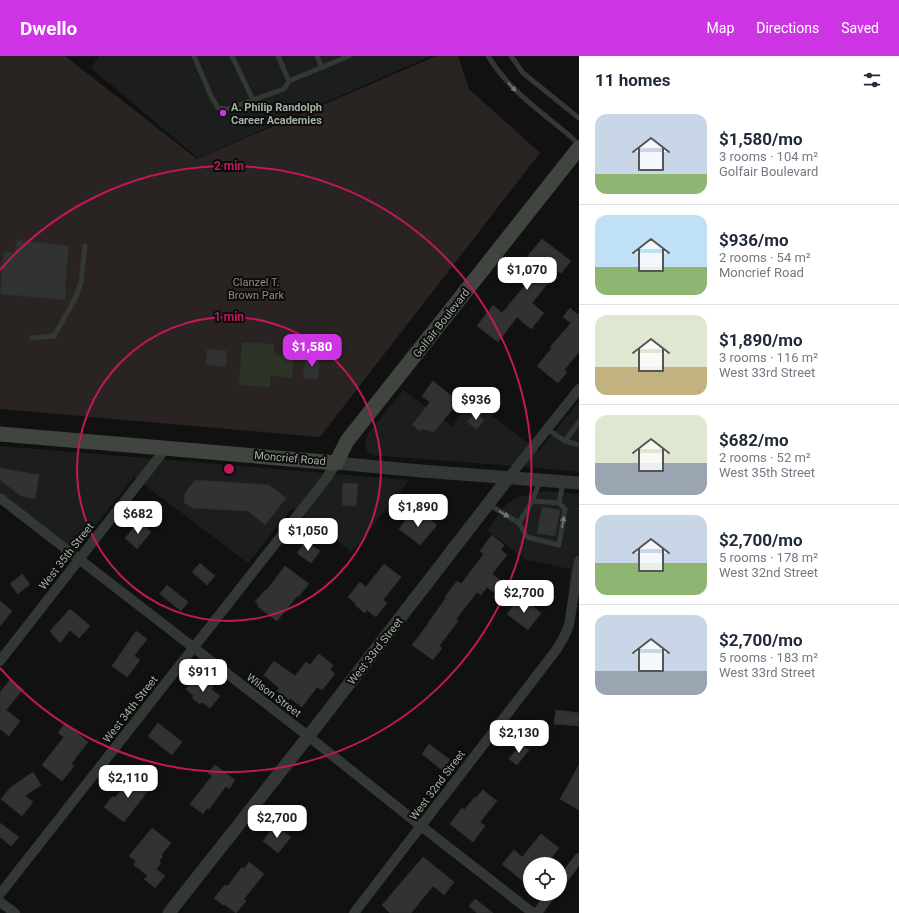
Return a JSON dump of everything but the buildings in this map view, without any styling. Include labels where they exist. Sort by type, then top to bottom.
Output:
[{"type":"main road","name":"Golfair Boulevard","points":[[336,463],[347,442],[579,148]]},
{"type":"main road","name":"Moncrief Road","points":[[0,434],[336,463]]},
{"type":"street","name":"West 33rd Street","points":[[169,913],[579,389]]},
{"type":"street","name":"West 35th Street","points":[[0,661],[166,448]]},
{"type":"street","name":"Moncrief Road","points":[[336,463],[579,483]]},
{"type":"street","name":"West 34th Street","points":[[0,894],[322,484],[336,463]]},
{"type":"street","name":"Wilson Street","points":[[0,498],[308,736],[533,913]]},
{"type":"street","name":"West 32nd Street","points":[[354,913],[557,649],[568,626],[577,586],[579,561]]},
{"type":"street","points":[[567,874],[579,858]]},
{"type":"street","points":[[537,913],[546,901]]},
{"type":"street","points":[[0,902],[15,913]]},
{"type":"lane","points":[[194,56],[211,96],[218,108],[228,109],[284,89],[289,81],[350,56]]},
{"type":"lane","points":[[232,56],[253,100]]},
{"type":"lane","points":[[278,56],[289,81]]},
{"type":"lane","points":[[317,56],[322,68]]},
{"type":"lane","points":[[488,56],[515,91],[579,144]]},
{"type":"lane","points":[[510,56],[523,73],[579,118]]},
{"type":"lane","points":[[32,338],[54,336],[75,299],[80,283],[85,246]]},
{"type":"lane","points":[[565,441],[579,422]]},
{"type":"lane","points":[[547,429],[565,441],[579,445]]},
{"type":"lane","points":[[519,523],[532,501],[541,480]]},
{"type":"lane","points":[[559,502],[563,482]]},
{"type":"lane","points":[[488,504],[519,523],[527,538],[559,545],[565,509],[559,502],[532,501]]},
{"type":"shaded area","name":"A. Philip Randolph Career Academies","points":[[99,56],[431,56],[198,158],[91,68]]},
{"type":"shaded area","points":[[242,342],[274,344],[274,355],[294,357],[292,378],[271,376],[270,387],[239,385]]},
{"type":"shaded area","points":[[483,387],[503,402],[492,416],[539,451],[579,401],[579,472],[372,455],[367,451],[365,442],[367,435],[403,390],[452,426]]},
{"type":"shaded area","points":[[0,446],[409,480],[352,552],[292,508],[248,563],[134,477],[76,550],[0,492]]},
{"type":"shaded area","points":[[544,491],[579,494],[579,593],[568,591],[571,569],[526,560],[487,530],[506,505],[515,498]]},
{"type":"green space","name":"Clanzel T. Brown Park","points":[[0,56],[65,56],[197,159],[436,56],[458,56],[469,89],[540,153],[320,437],[0,409]]},
{"type":"place","name":"A. Philip Randolph Career Academies","points":[[223,113]]}]
